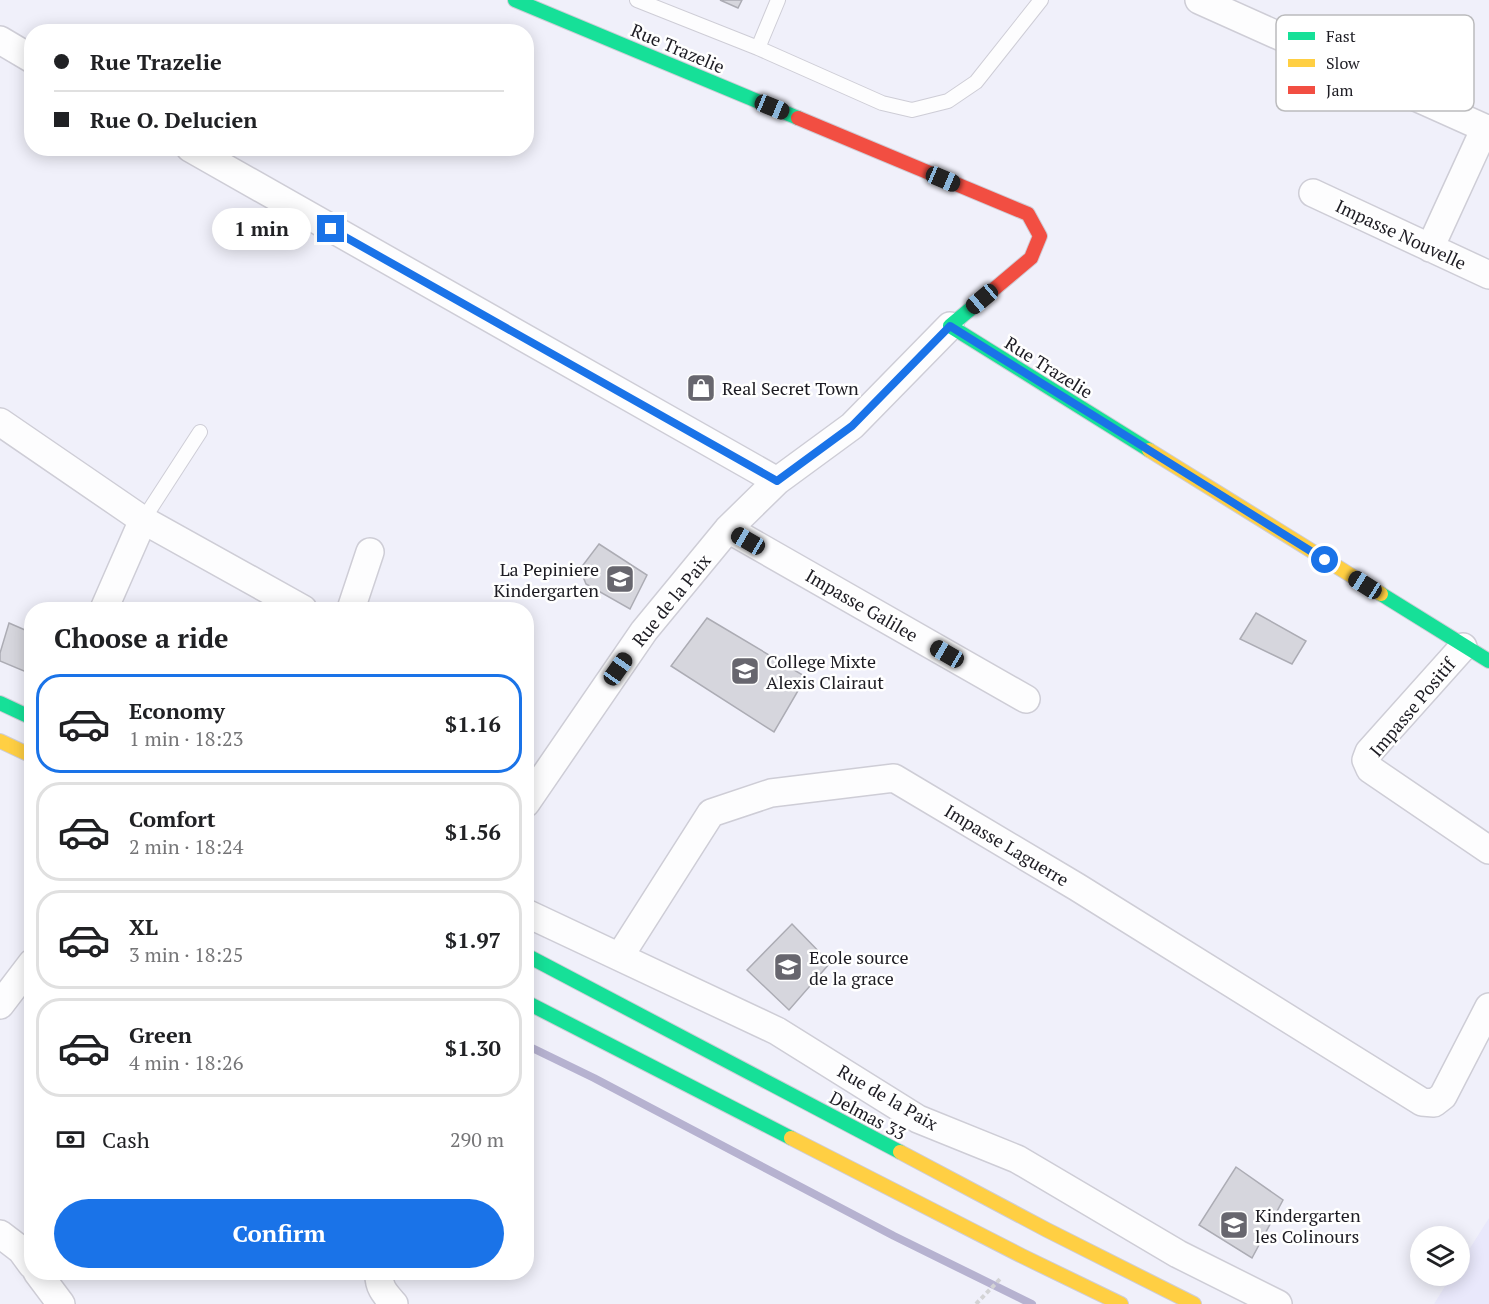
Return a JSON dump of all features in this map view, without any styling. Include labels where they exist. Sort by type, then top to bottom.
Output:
[{"type":"main road","name":"Rue Trazelie","points":[[515,0],[1028,214],[1040,236],[1031,258],[950,326],[1489,661]]},
{"type":"main road","points":[[0,703],[24,714]]},
{"type":"main road","points":[[0,741],[24,752]]},
{"type":"main road","name":"Delmas 33","points":[[534,959],[1047,1230],[1194,1304]]},
{"type":"main road","points":[[534,1006],[1022,1256],[1121,1304]]},
{"type":"street","points":[[1198,0],[1276,35]]},
{"type":"street","points":[[0,40],[24,54]]},
{"type":"street","points":[[1430,248],[1487,129],[1447,111]]},
{"type":"street","points":[[204,156],[777,481]]},
{"type":"street","name":"Impasse Nouvelle","points":[[1313,193],[1489,275]]},
{"type":"street","name":"Rue de la Paix","points":[[534,791],[644,631],[728,529],[777,481],[852,426],[950,326]]},
{"type":"street","points":[[0,422],[143,520],[270,600]]},
{"type":"street","points":[[107,602],[143,520]]},
{"type":"street","name":"Impasse Galilee","points":[[728,529],[1026,699]]},
{"type":"street","points":[[353,602],[370,552]]},
{"type":"street","name":"Impasse Positif","points":[[1463,646],[1369,752],[1366,760],[1370,769],[1489,850]]},
{"type":"street","name":"Impasse Laguerre","points":[[620,956],[711,813],[771,793],[894,778],[1077,887],[1422,1102],[1434,1103],[1443,1096],[1489,1007]]},
{"type":"street","name":"Rue de la Paix","points":[[534,917],[777,1031],[918,1119],[1017,1159],[1178,1254],[1278,1304]]},
{"type":"street","points":[[0,1005],[24,974]]},
{"type":"street","points":[[43,1280],[62,1304]]},
{"type":"street","points":[[378,1280],[383,1292],[394,1304]]},
{"type":"lane","points":[[637,0],[758,48],[882,103],[912,110],[948,101],[976,82],[1041,0]]},
{"type":"lane","points":[[758,48],[778,0]]},
{"type":"lane","points":[[143,520],[200,432]]},
{"type":"shaded area","points":[[1489,1218],[1489,1304],[1434,1304],[1445,1286],[1470,1286],[1470,1248]]},
{"type":"building","points":[[720,0],[742,0],[738,8]]},
{"type":"building","points":[[599,544],[647,575],[630,609],[586,584],[580,569]]},
{"type":"building","points":[[1256,613],[1306,641],[1292,664],[1240,639]]},
{"type":"building","points":[[707,618],[806,677],[774,732],[671,666]]},
{"type":"building","points":[[9,623],[24,630],[24,671],[0,661],[0,653]]},
{"type":"building","points":[[792,924],[830,963],[789,1010],[747,970]]},
{"type":"building","points":[[1236,1167],[1283,1200],[1252,1258],[1199,1225]]},
{"type":"waterway","points":[[534,1049],[594,1078],[894,1236],[1032,1304]]},
{"type":"traffic: fast","points":[[515,0],[798,118]]},
{"type":"traffic: fast","points":[[974,306],[950,326],[1149,450]]},
{"type":"traffic: fast","points":[[1381,594],[1489,661]]},
{"type":"traffic: fast","points":[[0,703],[24,714]]},
{"type":"traffic: fast","points":[[534,959],[900,1152]]},
{"type":"traffic: fast","points":[[534,1006],[791,1138]]},
{"type":"traffic: slow","points":[[1149,450],[1381,594]]},
{"type":"traffic: slow","points":[[0,741],[24,752]]},
{"type":"traffic: slow","points":[[791,1138],[1121,1304]]},
{"type":"traffic: slow","points":[[900,1152],[1194,1304]]},
{"type":"traffic: jam","points":[[798,118],[1028,214],[1040,236],[1031,258],[974,306]]},
{"type":"place","name":"Real Secret Town","points":[[701,388]]},
{"type":"place","name":"La Pepiniere Kindergarten","points":[[620,579]]},
{"type":"place","name":"College Mixte Alexis Clairaut","points":[[745,671]]},
{"type":"place","name":"Ecole source de la grace","points":[[788,967]]},
{"type":"place","name":"Kindergarten les Colinours","points":[[1234,1225]]},
{"type":"route","points":[[331,229],[777,481],[852,426],[950,326],[1325,560]]}]
